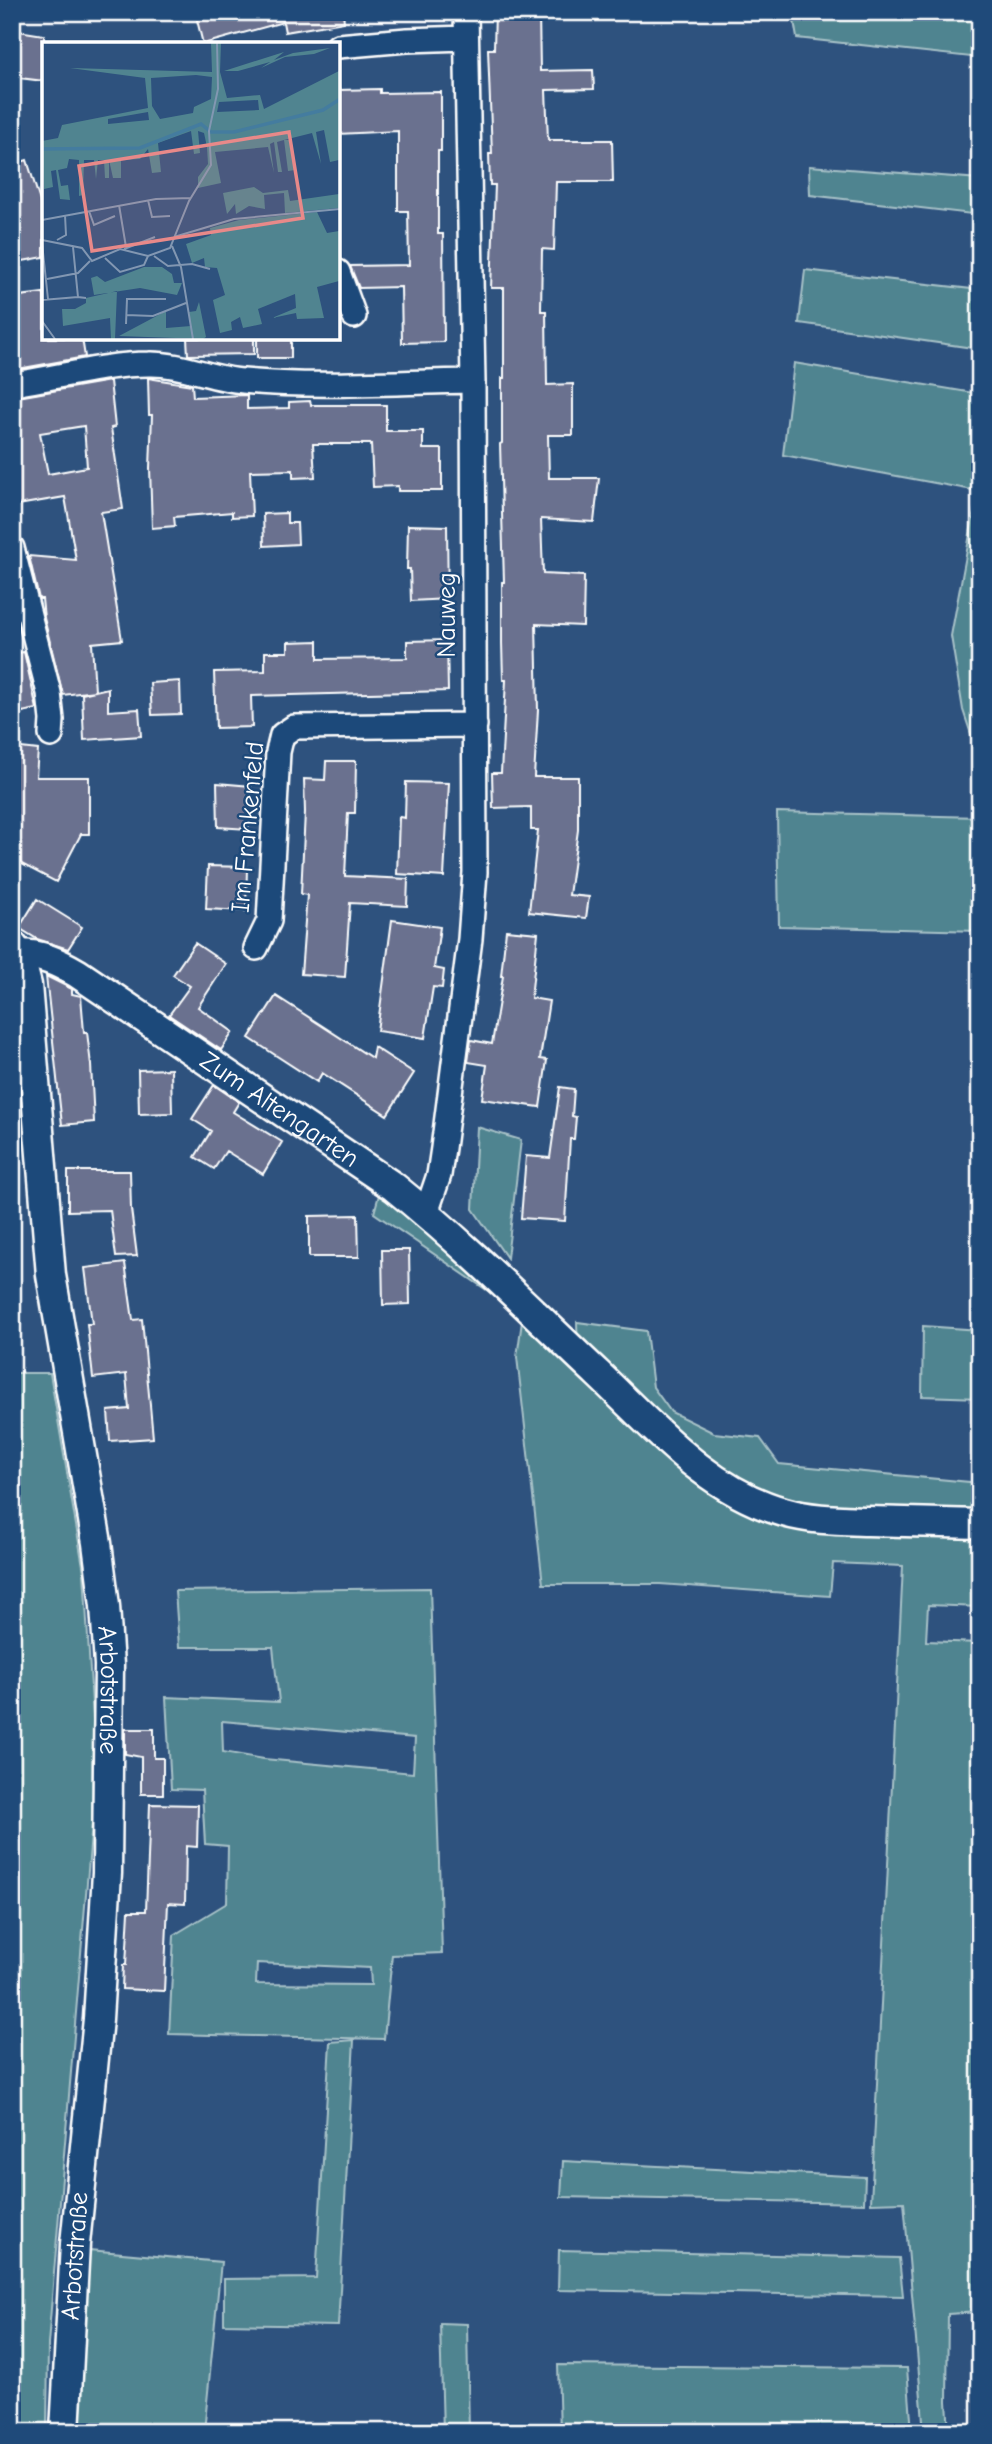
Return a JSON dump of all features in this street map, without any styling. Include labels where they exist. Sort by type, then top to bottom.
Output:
[{"type":"street","name":"Nauweg","points":[[426,1213],[439,1175],[443,1148],[470,939],[475,872],[473,381],[466,12]]},
{"type":"street","points":[[340,46],[466,38]]},
{"type":"street","points":[[340,278],[354,316]]},
{"type":"street","points":[[12,384],[109,366],[151,363],[222,379],[260,383],[473,381]]},
{"type":"street","points":[[12,548],[49,693],[51,735]]},
{"type":"street","name":"Im Frankenfeld","points":[[257,948],[269,921],[278,752],[282,735],[294,727],[475,725]]},
{"type":"street","name":"Zum Altengarten","points":[[15,950],[61,963],[383,1180],[426,1213],[689,1460],[721,1483],[784,1512],[822,1520],[980,1524]]},
{"type":"street","name":"Arbotstraße","points":[[15,950],[27,985],[51,1275],[97,1543],[109,1665],[106,1887],[94,2066],[75,2244],[65,2432]]},
{"type":"green space","points":[[766,12],[980,12],[980,58],[797,38],[793,15]]},
{"type":"green space","points":[[809,166],[980,179],[980,215],[810,195]]},
{"type":"green space","points":[[805,270],[980,290],[980,349],[799,323]]},
{"type":"green space","points":[[794,363],[980,394],[980,747],[974,743],[963,710],[951,636],[978,491],[783,455]]},
{"type":"green space","points":[[777,812],[980,817],[980,931],[779,926]]},
{"type":"green space","points":[[477,1127],[521,1140],[507,1258],[473,1209]]},
{"type":"green space","points":[[380,1191],[507,1298],[494,1295],[374,1213]]},
{"type":"green space","points":[[523,1314],[578,1353],[577,1322],[646,1331],[653,1387],[671,1412],[714,1433],[760,1438],[779,1464],[980,1483],[980,1607],[928,1605],[926,1641],[980,1643],[980,2312],[948,2314],[949,2432],[924,2432],[904,2202],[871,2203],[903,1566],[833,1563],[830,1596],[660,1584],[543,1584],[517,1357]]},
{"type":"green space","points":[[923,1326],[980,1330],[980,1398],[922,1396]]},
{"type":"green space","points":[[12,1373],[50,1373],[84,1572],[93,1720],[92,1823],[48,2344],[47,2432],[12,2432]]},
{"type":"green space","points":[[430,1588],[442,1953],[392,1955],[384,2039],[169,2034],[174,1935],[227,1903],[228,1846],[205,1844],[202,1790],[171,1789],[166,1697],[279,1702],[273,1647],[179,1647],[175,1591]],"holes":[[[222,1721],[415,1738],[413,1773],[264,1759],[223,1752]],[[257,1963],[370,1968],[371,1985],[256,1984]]]},
{"type":"green space","points":[[354,2040],[338,2326],[224,2324],[224,2279],[316,2278],[330,2042]]},
{"type":"green space","points":[[563,2161],[865,2177],[864,2203],[561,2197]]},
{"type":"green space","points":[[89,2250],[221,2262],[204,2432],[78,2432]]},
{"type":"green space","points":[[559,2250],[899,2258],[903,2296],[558,2290]]},
{"type":"green space","points":[[440,2323],[467,2324],[469,2432],[443,2432]]},
{"type":"green space","points":[[558,2365],[907,2368],[912,2432],[560,2432]]},
{"type":"building","points":[[195,12],[343,12],[344,22],[285,32],[283,22],[202,42]]},
{"type":"building","points":[[495,12],[539,12],[540,71],[593,70],[594,89],[546,90],[548,140],[612,140],[613,182],[556,182],[554,250],[542,249],[541,311],[546,311],[547,385],[573,384],[573,435],[548,435],[549,478],[599,478],[594,522],[541,519],[543,574],[584,576],[583,626],[536,624],[538,710],[534,777],[578,777],[578,830],[569,895],[589,897],[586,918],[529,912],[538,830],[531,830],[531,807],[493,808],[492,773],[501,773],[506,680],[503,680],[502,643],[504,582],[500,444],[504,378],[504,288],[491,288],[495,185],[490,185],[489,154],[492,154],[488,49],[494,49]]},
{"type":"building","points":[[12,30],[44,35],[42,81],[12,77]]},
{"type":"building","points":[[380,89],[380,93],[441,92],[438,234],[443,234],[444,342],[402,343],[401,287],[359,288],[350,266],[409,265],[408,211],[398,211],[398,131],[340,134],[340,90]]},
{"type":"building","points":[[27,160],[42,208],[42,257],[12,263],[12,165]]},
{"type":"building","points":[[42,293],[42,340],[82,340],[85,357],[12,370],[12,297]]},
{"type":"building","points":[[187,340],[254,340],[254,354],[188,355]]},
{"type":"building","points":[[257,340],[291,340],[291,358],[257,358]]},
{"type":"building","points":[[148,378],[192,385],[193,397],[247,395],[247,409],[289,408],[289,402],[310,401],[311,405],[386,405],[386,431],[423,431],[423,449],[442,449],[442,491],[398,491],[398,486],[373,487],[371,444],[313,444],[315,477],[293,478],[293,470],[250,471],[252,516],[232,517],[232,512],[174,517],[175,526],[152,528],[152,415],[149,415]]},
{"type":"building","points":[[110,381],[115,427],[111,428],[123,509],[101,512],[122,640],[92,643],[95,691],[63,695],[44,618],[42,599],[39,599],[29,556],[76,560],[65,497],[12,506],[12,398]],"holes":[[[84,426],[87,467],[48,474],[40,433]]]},
{"type":"building","points":[[287,513],[287,523],[297,523],[298,544],[264,546],[263,514]]},
{"type":"building","points":[[408,525],[447,526],[448,599],[411,601],[410,569],[407,569]]},
{"type":"building","points":[[447,640],[448,691],[251,696],[252,727],[216,728],[214,672],[265,671],[265,652],[288,652],[288,642],[318,641],[318,659],[407,658],[407,641]]},
{"type":"building","points":[[24,652],[37,709],[12,714],[12,654]]},
{"type":"building","points":[[180,681],[181,714],[152,715],[150,683]]},
{"type":"building","points":[[108,688],[108,711],[139,709],[141,736],[84,740],[82,694]]},
{"type":"building","points":[[12,747],[38,750],[36,777],[89,777],[89,834],[81,834],[56,882],[12,859]]},
{"type":"building","points":[[326,761],[356,761],[355,813],[348,813],[345,876],[408,879],[407,906],[350,903],[345,977],[301,974],[307,895],[301,894],[304,779],[325,780]]},
{"type":"building","points":[[406,782],[449,783],[444,877],[397,874],[399,817],[405,818]]},
{"type":"building","points":[[217,783],[251,786],[248,829],[218,827]]},
{"type":"building","points":[[208,866],[247,867],[246,911],[206,909]]},
{"type":"building","points":[[37,899],[82,927],[68,949],[37,939],[19,928]]},
{"type":"building","points":[[392,920],[440,927],[434,968],[444,970],[442,988],[433,987],[425,1038],[377,1031]]},
{"type":"building","points":[[506,930],[538,933],[531,998],[549,1001],[540,1059],[547,1060],[540,1107],[482,1099],[487,1065],[468,1062],[471,1040],[492,1044],[503,976]]},
{"type":"building","points":[[195,943],[226,964],[198,1007],[233,1032],[221,1050],[169,1015],[190,986],[173,975]]},
{"type":"building","points":[[46,976],[72,989],[72,994],[81,996],[84,1032],[87,1032],[91,1065],[94,1122],[62,1125]]},
{"type":"building","points":[[276,996],[372,1058],[374,1047],[414,1073],[387,1115],[322,1073],[317,1082],[249,1038]]},
{"type":"building","points":[[171,1069],[172,1113],[139,1114],[138,1070]]},
{"type":"building","points":[[214,1085],[239,1102],[233,1112],[282,1142],[263,1174],[226,1151],[214,1169],[195,1157],[211,1131],[192,1119]]},
{"type":"building","points":[[560,1087],[574,1089],[572,1116],[576,1117],[574,1139],[570,1139],[565,1221],[521,1218],[526,1156],[550,1158]]},
{"type":"building","points":[[68,1171],[130,1171],[131,1209],[137,1256],[116,1257],[110,1210],[68,1211]]},
{"type":"building","points":[[358,1215],[359,1257],[309,1257],[309,1216]]},
{"type":"building","points":[[382,1250],[409,1250],[410,1304],[383,1305]]},
{"type":"building","points":[[125,1263],[133,1320],[142,1319],[153,1438],[110,1441],[108,1411],[129,1409],[126,1374],[93,1378],[87,1324],[92,1324],[85,1268]]},
{"type":"building","points":[[125,1729],[154,1729],[154,1758],[163,1758],[163,1794],[141,1794],[141,1757],[125,1754]]},
{"type":"building","points":[[150,1804],[198,1805],[197,1847],[186,1846],[185,1904],[168,1903],[164,1991],[122,1989],[129,1911],[146,1911]]}]
